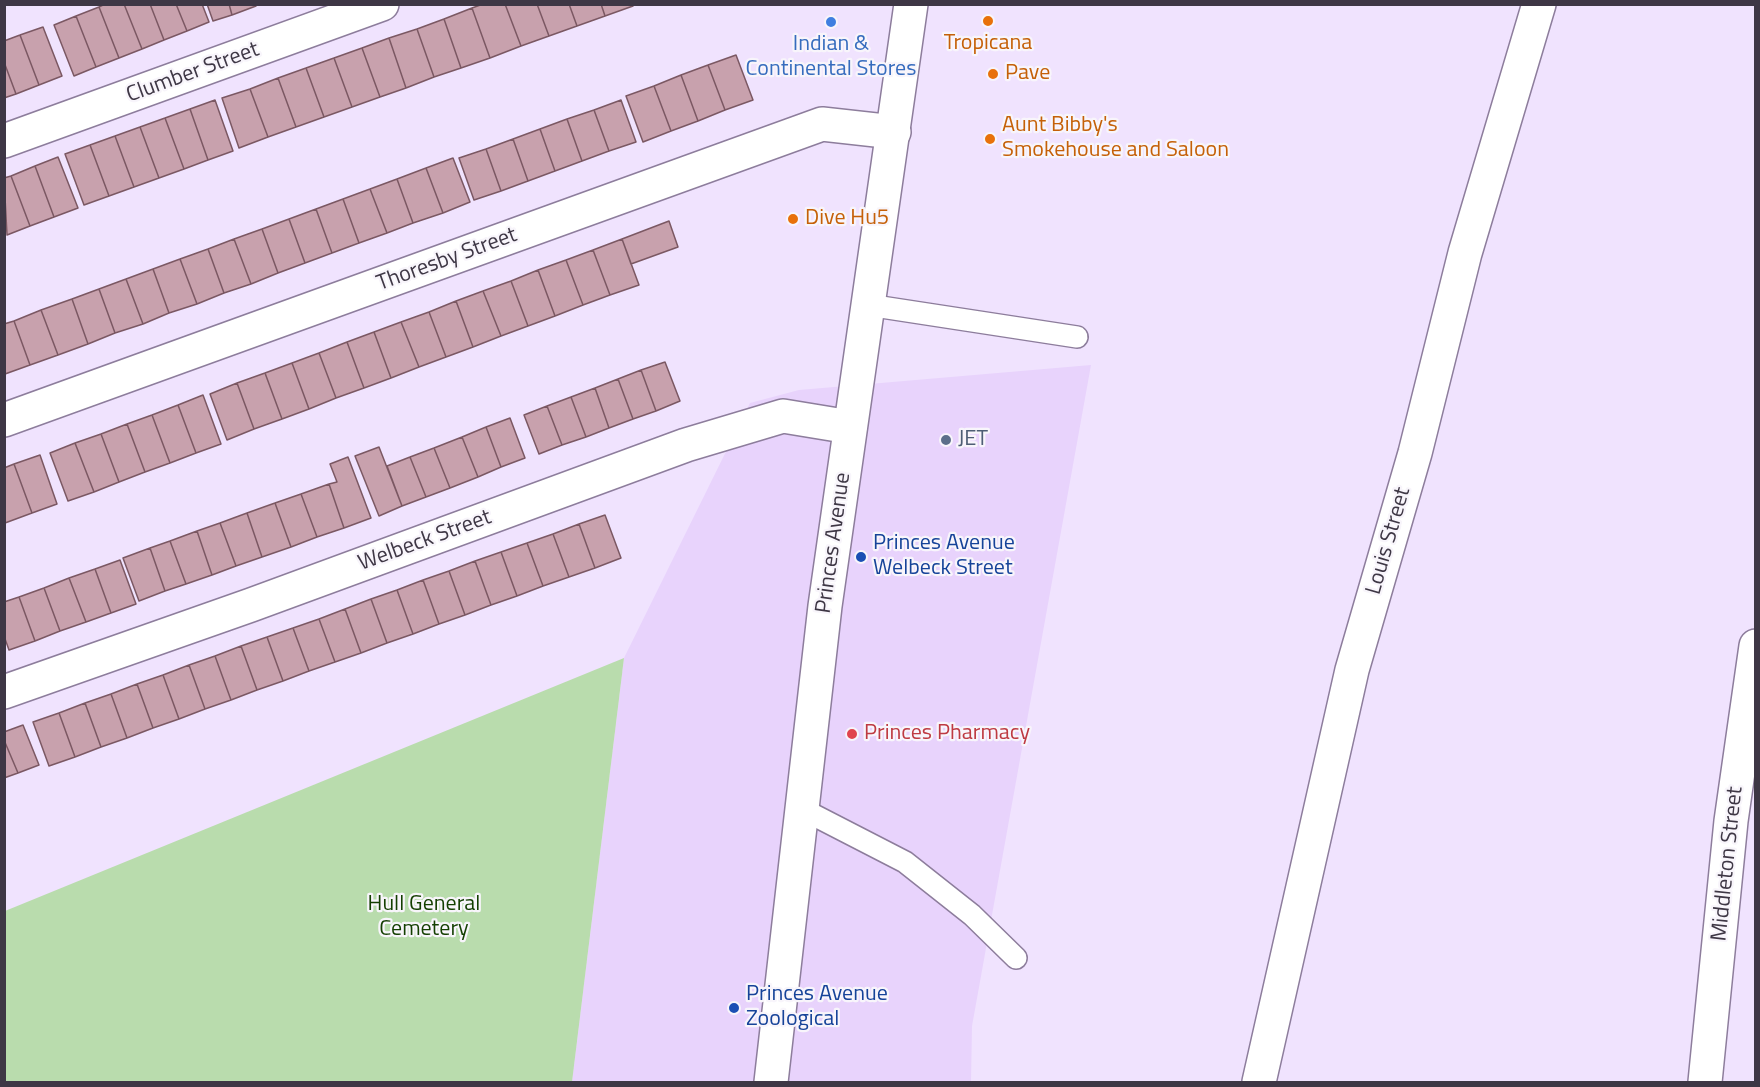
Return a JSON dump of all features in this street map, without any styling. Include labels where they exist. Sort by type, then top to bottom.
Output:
[{"type":"street","name":"Clumber Street","points":[[4,141],[382,4]]},
{"type":"street","name":"Princes Avenue","points":[[771,1083],[825,606],[911,4]]},
{"type":"street","name":"Louis Street","points":[[1259,1083],[1352,670],[1415,453],[1465,253],[1539,4]]},
{"type":"street","name":"Thoresby Street","points":[[4,420],[822,124],[894,132]]},
{"type":"street","name":"Welbeck Street","points":[[4,692],[251,605],[686,445],[783,416],[850,427]]},
{"type":"street","name":"Middleton Street","points":[[1705,1083],[1731,821],[1755,646]]},
{"type":"lane","points":[[868,305],[1077,337]]},
{"type":"lane","points":[[802,809],[905,862],[972,915],[1016,958]]},
{"type":"shaded area","points":[[1091,365],[972,1026],[971,1082],[572,1082],[624,658],[750,403],[799,390]]},
{"type":"green space","name":"Hull General Cemetery","points":[[624,658],[572,1082],[5,1082],[5,911]]},
{"type":"building","points":[[105,4],[124,4],[142,49],[119,58],[99,7]]},
{"type":"building","points":[[124,4],[150,4],[164,40],[142,49]]},
{"type":"building","points":[[150,4],[176,4],[187,31],[164,40]]},
{"type":"building","points":[[176,4],[202,4],[209,22],[187,31]]},
{"type":"building","points":[[207,4],[229,4],[232,15],[213,21]]},
{"type":"building","points":[[229,4],[255,4],[256,6],[232,15]]},
{"type":"building","points":[[483,4],[505,4],[521,46],[490,58],[472,8]]},
{"type":"building","points":[[505,4],[537,4],[549,36],[521,46]]},
{"type":"building","points":[[537,4],[569,4],[577,26],[549,36]]},
{"type":"building","points":[[569,4],[601,4],[605,16],[577,26]]},
{"type":"building","points":[[601,4],[633,4],[633,6],[605,16]]},
{"type":"building","points":[[99,7],[119,58],[96,67],[76,16]]},
{"type":"building","points":[[472,8],[490,58],[461,68],[444,19]]},
{"type":"building","points":[[76,16],[96,67],[74,76],[54,25]]},
{"type":"building","points":[[444,19],[461,68],[434,77],[417,29]]},
{"type":"building","points":[[43,27],[62,76],[39,85],[20,35]]},
{"type":"building","points":[[417,29],[434,77],[406,88],[389,38]]},
{"type":"building","points":[[20,35],[39,85],[16,94],[4,62],[4,41]]},
{"type":"building","points":[[389,38],[406,88],[380,97],[362,48]]},
{"type":"building","points":[[362,48],[380,97],[352,107],[334,58]]},
{"type":"building","points":[[736,55],[753,100],[725,110],[708,65]]},
{"type":"building","points":[[334,58],[352,107],[324,117],[306,68]]},
{"type":"building","points":[[4,62],[16,94],[4,98]]},
{"type":"building","points":[[708,65],[725,110],[698,121],[681,75]]},
{"type":"building","points":[[306,68],[324,117],[296,127],[278,78]]},
{"type":"building","points":[[681,75],[698,121],[671,131],[654,86]]},
{"type":"building","points":[[278,78],[296,127],[268,137],[250,89]]},
{"type":"building","points":[[654,86],[671,131],[643,142],[626,96]]},
{"type":"building","points":[[250,89],[268,137],[239,148],[222,98]]},
{"type":"building","points":[[215,100],[233,151],[208,160],[190,109]]},
{"type":"building","points":[[621,100],[636,142],[609,151],[594,110]]},
{"type":"building","points":[[190,109],[208,160],[184,169],[165,118]]},
{"type":"building","points":[[594,110],[609,151],[582,161],[567,119]]},
{"type":"building","points":[[165,118],[184,169],[159,178],[140,127]]},
{"type":"building","points":[[567,119],[582,161],[555,171],[540,129]]},
{"type":"building","points":[[140,127],[159,178],[134,187],[115,136]]},
{"type":"building","points":[[540,129],[555,171],[528,181],[513,139]]},
{"type":"building","points":[[115,136],[134,187],[109,196],[90,145]]},
{"type":"building","points":[[513,139],[528,181],[501,191],[486,149]]},
{"type":"building","points":[[90,145],[109,196],[84,205],[65,154]]},
{"type":"building","points":[[486,149],[501,191],[474,200],[459,158]]},
{"type":"building","points":[[58,157],[78,208],[54,217],[35,166]]},
{"type":"building","points":[[453,158],[470,202],[443,213],[426,168]]},
{"type":"building","points":[[35,166],[54,217],[30,226],[11,176]]},
{"type":"building","points":[[426,168],[443,213],[413,223],[397,179]]},
{"type":"building","points":[[11,176],[30,226],[7,235],[4,178]]},
{"type":"building","points":[[397,179],[413,223],[387,233],[370,189]]},
{"type":"building","points":[[370,189],[387,233],[359,243],[343,199]]},
{"type":"building","points":[[343,199],[359,243],[332,253],[316,209]]},
{"type":"building","points":[[316,209],[332,253],[305,263],[289,219]]},
{"type":"building","points":[[289,219],[305,263],[278,273],[262,229]]},
{"type":"building","points":[[669,221],[678,247],[631,264],[622,239]]},
{"type":"building","points":[[262,229],[278,273],[251,284],[234,239]]},
{"type":"building","points":[[234,239],[251,284],[224,293],[208,249]]},
{"type":"building","points":[[622,239],[639,285],[610,295],[593,250]]},
{"type":"building","points":[[208,249],[224,293],[197,304],[180,259]]},
{"type":"building","points":[[593,250],[610,295],[583,305],[566,260]]},
{"type":"building","points":[[180,259],[197,304],[169,313],[153,269]]},
{"type":"building","points":[[566,260],[583,305],[555,316],[538,270]]},
{"type":"building","points":[[153,269],[169,313],[143,324],[126,279]]},
{"type":"building","points":[[538,270],[555,316],[528,326],[511,281]]},
{"type":"building","points":[[126,279],[143,324],[115,333],[99,289]]},
{"type":"building","points":[[511,281],[528,326],[501,336],[483,291]]},
{"type":"building","points":[[99,289],[115,333],[88,344],[72,299]]},
{"type":"building","points":[[483,291],[501,336],[473,347],[456,301]]},
{"type":"building","points":[[72,299],[88,344],[58,355],[41,310]]},
{"type":"building","points":[[456,301],[473,347],[446,357],[429,312]]},
{"type":"building","points":[[41,310],[58,355],[30,365],[14,321]]},
{"type":"building","points":[[429,312],[446,357],[419,367],[401,322]]},
{"type":"building","points":[[14,321],[30,365],[5,374],[4,324]]},
{"type":"building","points":[[401,322],[419,367],[391,378],[374,332]]},
{"type":"building","points":[[374,332],[391,378],[364,388],[347,342]]},
{"type":"building","points":[[347,342],[364,388],[336,398],[319,353]]},
{"type":"building","points":[[319,353],[336,398],[309,409],[292,363]]},
{"type":"building","points":[[665,362],[680,401],[656,411],[641,370]]},
{"type":"building","points":[[292,363],[309,409],[282,419],[265,373]]},
{"type":"building","points":[[641,370],[656,411],[633,419],[618,379]]},
{"type":"building","points":[[265,373],[282,419],[254,429],[237,383]]},
{"type":"building","points":[[618,379],[633,419],[609,428],[595,388]]},
{"type":"building","points":[[237,383],[254,429],[227,440],[210,394]]},
{"type":"building","points":[[595,388],[609,428],[586,437],[571,397]]},
{"type":"building","points":[[203,395],[221,444],[196,453],[178,405]]},
{"type":"building","points":[[571,397],[586,437],[562,445],[547,406]]},
{"type":"building","points":[[178,405],[196,453],[170,463],[152,415]]},
{"type":"building","points":[[547,406],[562,445],[539,454],[524,415]]},
{"type":"building","points":[[152,415],[170,463],[145,472],[127,424]]},
{"type":"building","points":[[510,418],[525,458],[501,467],[486,427]]},
{"type":"building","points":[[127,424],[145,472],[119,482],[101,434]]},
{"type":"building","points":[[486,427],[501,467],[478,477],[462,437]]},
{"type":"building","points":[[101,434],[119,482],[94,492],[75,443]]},
{"type":"building","points":[[462,437],[478,477],[450,488],[434,448]]},
{"type":"building","points":[[75,443],[94,492],[68,501],[50,453]]},
{"type":"building","points":[[379,447],[402,506],[379,516],[355,456]]},
{"type":"building","points":[[434,448],[450,488],[426,497],[410,457]]},
{"type":"building","points":[[40,455],[57,504],[32,513],[14,464]]},
{"type":"building","points":[[348,457],[371,518],[344,528],[329,484],[337,482],[330,464]]},
{"type":"building","points":[[410,457],[426,497],[402,506],[387,466]]},
{"type":"building","points":[[14,464],[32,513],[5,523],[4,468]]},
{"type":"building","points":[[329,484],[344,528],[317,537],[301,494]]},
{"type":"building","points":[[301,494],[317,537],[291,547],[275,503]]},
{"type":"building","points":[[275,503],[291,547],[262,557],[247,513]]},
{"type":"building","points":[[247,513],[262,557],[236,566],[220,523]]},
{"type":"building","points":[[605,515],[621,558],[595,568],[579,524]]},
{"type":"building","points":[[220,523],[236,566],[212,575],[197,531]]},
{"type":"building","points":[[579,524],[595,568],[569,577],[553,534]]},
{"type":"building","points":[[197,531],[212,575],[186,584],[170,541]]},
{"type":"building","points":[[553,534],[569,577],[543,586],[527,543]]},
{"type":"building","points":[[170,541],[186,584],[165,591],[150,548]]},
{"type":"building","points":[[527,543],[543,586],[517,596],[501,552]]},
{"type":"building","points":[[150,548],[165,591],[139,601],[123,558]]},
{"type":"building","points":[[501,552],[517,596],[491,605],[475,561]]},
{"type":"building","points":[[120,560],[136,604],[111,613],[95,569]]},
{"type":"building","points":[[475,561],[491,605],[465,615],[449,571]]},
{"type":"building","points":[[95,569],[111,613],[86,622],[69,578]]},
{"type":"building","points":[[449,571],[465,615],[439,624],[423,580]]},
{"type":"building","points":[[69,578],[86,622],[60,631],[44,588]]},
{"type":"building","points":[[423,580],[439,624],[413,634],[397,590]]},
{"type":"building","points":[[44,588],[60,631],[35,641],[19,597]]},
{"type":"building","points":[[397,590],[413,634],[387,643],[371,599]]},
{"type":"building","points":[[19,597],[35,641],[9,650],[4,636],[4,602]]},
{"type":"building","points":[[371,599],[387,643],[361,653],[345,609]]},
{"type":"building","points":[[345,609],[361,653],[335,662],[319,619]]},
{"type":"building","points":[[319,619],[335,662],[309,671],[293,628]]},
{"type":"building","points":[[293,628],[309,671],[283,681],[267,637]]},
{"type":"building","points":[[267,637],[283,681],[257,690],[241,646]]},
{"type":"building","points":[[241,646],[257,690],[231,700],[215,656]]},
{"type":"building","points":[[215,656],[231,700],[205,709],[189,665]]},
{"type":"building","points":[[189,665],[205,709],[179,719],[163,675]]},
{"type":"building","points":[[163,675],[179,719],[153,728],[137,684]]},
{"type":"building","points":[[137,684],[153,728],[127,738],[111,694]]},
{"type":"building","points":[[111,694],[127,738],[101,747],[85,703]]},
{"type":"building","points":[[85,703],[101,747],[75,757],[59,713]]},
{"type":"building","points":[[59,713],[75,757],[49,766],[33,722]]},
{"type":"building","points":[[23,725],[39,765],[18,773],[4,740],[4,732]]},
{"type":"building","points":[[4,740],[18,773],[4,778]]},
{"type":"place","name":"Tropicana","points":[[988,21]]},
{"type":"place","name":"Indian & Continental Stores","points":[[831,22]]},
{"type":"place","name":"Pave","points":[[993,74]]},
{"type":"place","name":"Aunt Bibby's Smokehouse and Saloon","points":[[990,139]]},
{"type":"place","name":"Dive Hu5","points":[[793,219]]},
{"type":"place","name":"JET","points":[[946,440]]},
{"type":"place","name":"Princes Avenue Welbeck Street","points":[[861,557]]},
{"type":"place","name":"Princes Pharmacy","points":[[852,734]]},
{"type":"place","name":"Princes Avenue Zoological","points":[[734,1008]]}]
